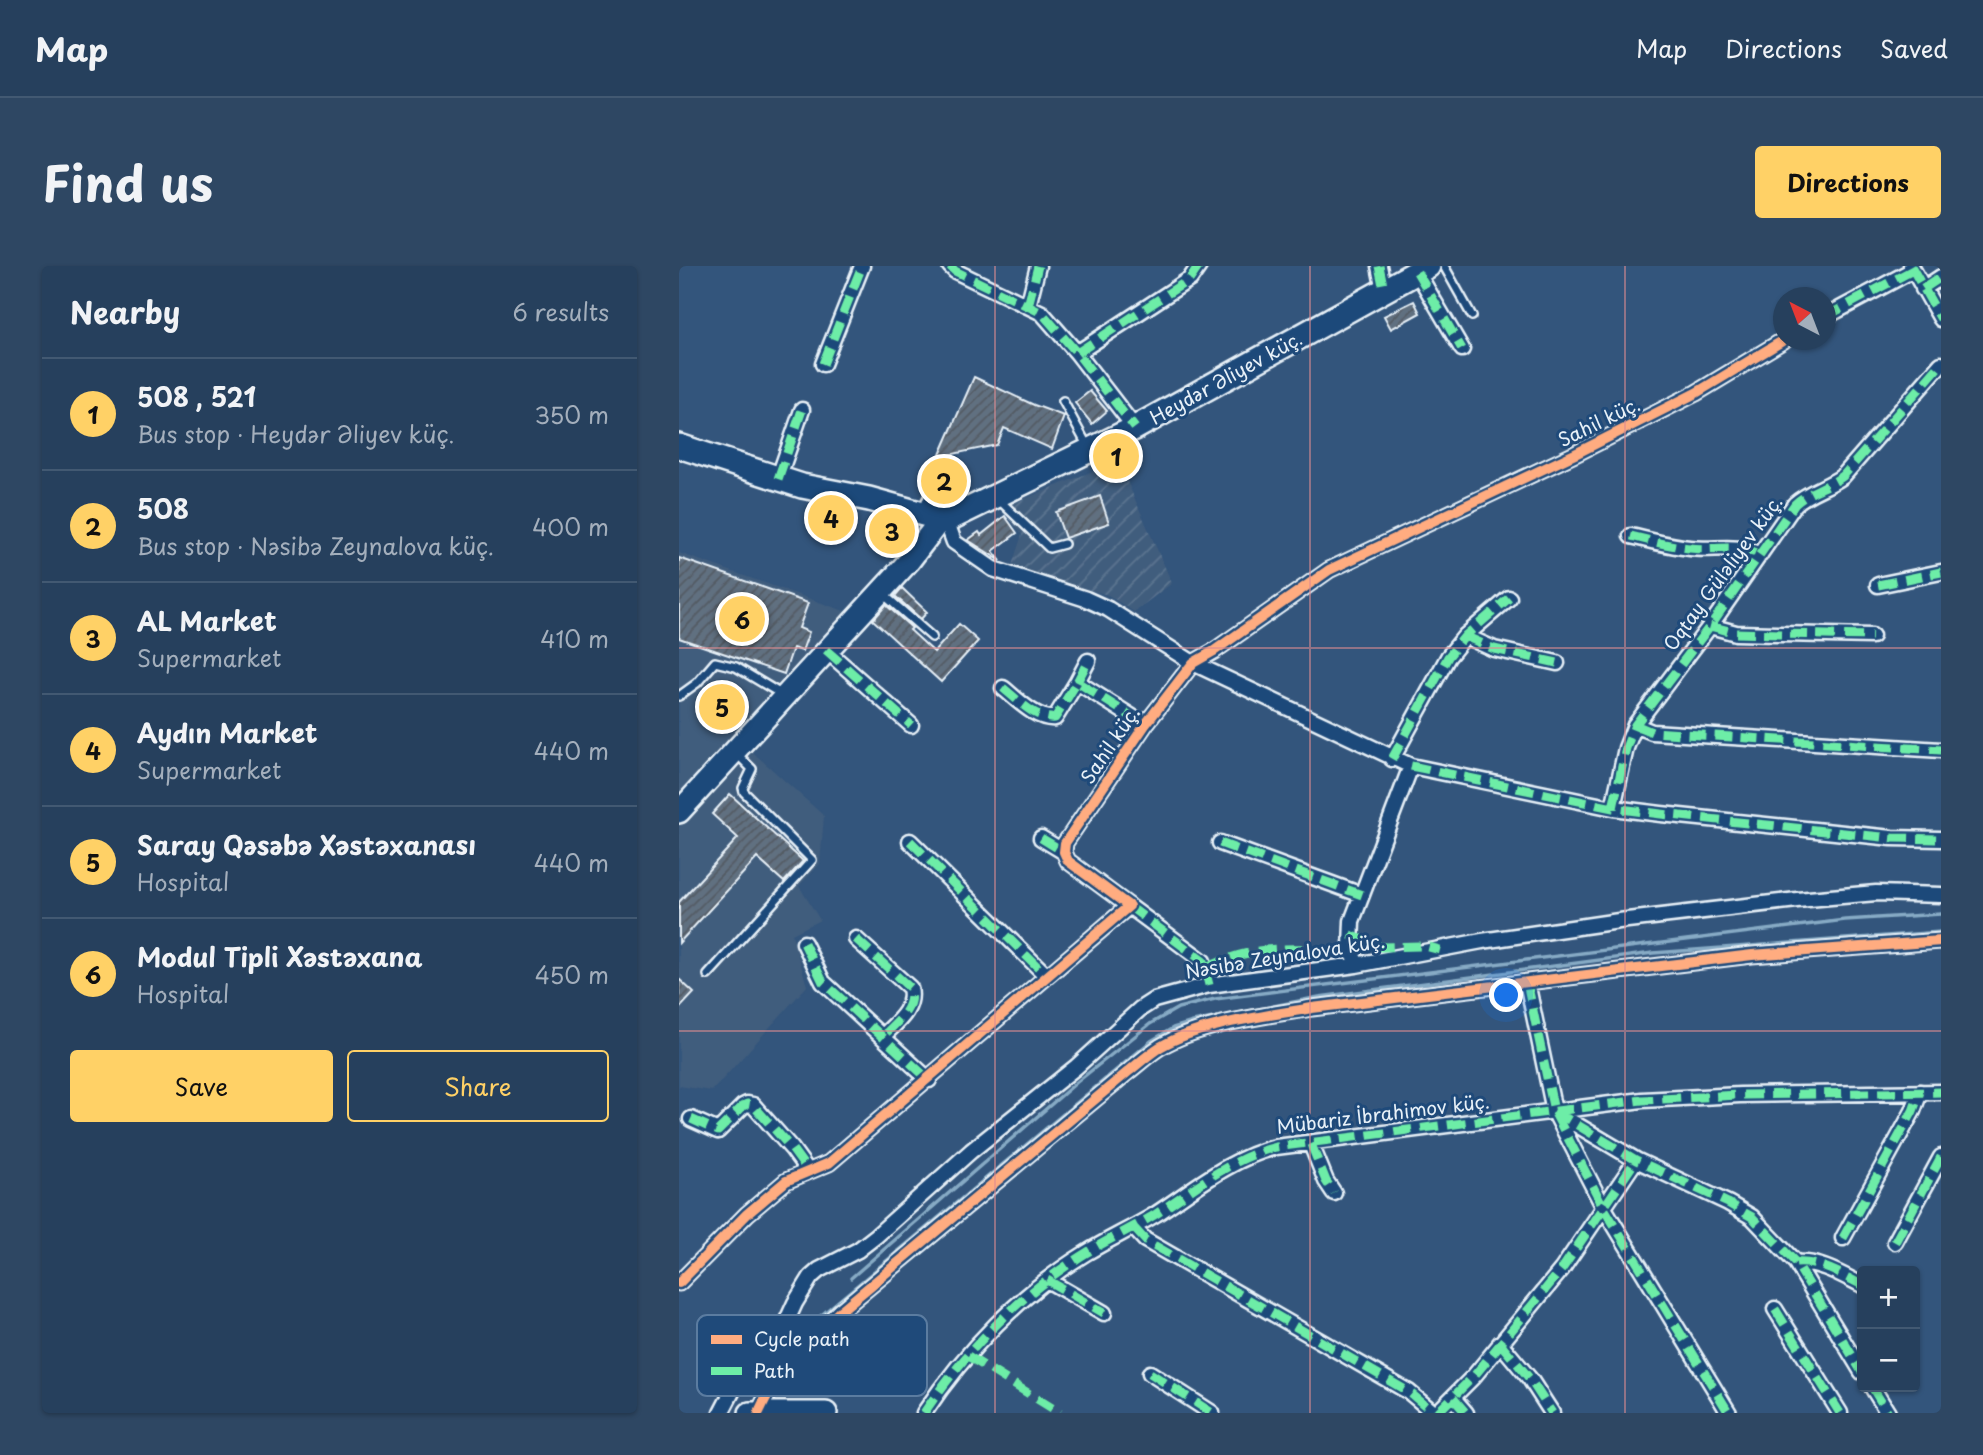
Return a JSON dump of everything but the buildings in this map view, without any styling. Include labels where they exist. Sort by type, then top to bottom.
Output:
[{"type":"main road","name":"Heydər Əliyev küç.","points":[[1021,483],[1135,428],[1423,269]]},
{"type":"main road","points":[[679,446],[778,479],[946,519],[1021,483]]},
{"type":"main road","points":[[869,499],[943,496],[1021,483]]},
{"type":"main road","points":[[943,496],[933,503],[932,508],[933,513],[946,519]]},
{"type":"street","points":[[823,364],[862,266]]},
{"type":"street","points":[[950,266],[955,271],[1042,313],[1135,428]]},
{"type":"street","points":[[1028,306],[1038,266]]},
{"type":"street","points":[[1077,354],[1190,279],[1199,266]]},
{"type":"street","points":[[1379,266],[1384,290]]},
{"type":"street","points":[[1836,311],[1912,268],[1941,319]]},
{"type":"street","points":[[1423,269],[1462,349]]},
{"type":"street","points":[[1923,289],[1941,277]]},
{"type":"street","name":"Sahil küç.","points":[[1064,852],[1065,843],[1145,725],[1193,663],[1329,570],[1684,400],[1773,347]]},
{"type":"street","name":"Oqtay Güləliyev küç.","points":[[1613,808],[1622,764],[1635,725],[1710,626],[1795,504],[1804,496],[1843,476],[1941,364]]},
{"type":"street","points":[[778,479],[802,411]]},
{"type":"street","points":[[679,812],[946,519],[954,542],[993,569],[1086,599],[1108,609],[1193,663],[1411,766],[1613,808],[1892,838],[1941,839]]},
{"type":"street","points":[[1632,536],[1693,549],[1744,548],[1760,555]]},
{"type":"street","points":[[1878,585],[1941,572]]},
{"type":"street","points":[[1392,759],[1448,657],[1465,636],[1509,598]]},
{"type":"street","points":[[1710,626],[1736,633],[1871,636]]},
{"type":"street","points":[[1465,636],[1494,649],[1557,663]]},
{"type":"street","points":[[826,650],[911,724]]},
{"type":"street","points":[[1003,688],[1039,716],[1055,718],[1088,661]]},
{"type":"street","points":[[1077,682],[1145,725]]},
{"type":"street","points":[[1635,725],[1652,732],[1941,750]]},
{"type":"street","points":[[1356,965],[1350,935],[1352,921],[1411,766]]},
{"type":"street","points":[[1041,838],[1064,852],[1068,861],[1203,961],[1209,985]]},
{"type":"street","points":[[910,841],[1047,976]]},
{"type":"street","points":[[1220,843],[1362,895]]},
{"type":"street","name":"Nəsibə Zeynalova küç.","points":[[790,1315],[803,1289],[819,1270],[859,1250],[971,1151],[1154,1000],[1209,985],[1356,965],[1482,942],[1646,918],[1876,893],[1941,895]]},
{"type":"street","points":[[679,1283],[747,1214],[786,1181],[829,1163],[1129,906]]},
{"type":"street","points":[[856,939],[910,988],[912,997],[907,1011],[883,1036]]},
{"type":"street","points":[[836,1315],[1160,1047],[1187,1035],[1242,1020],[1312,1008],[1752,955],[1941,941]]},
{"type":"street","points":[[804,943],[823,982],[929,1080]]},
{"type":"street","points":[[1527,982],[1554,1111],[1604,1208],[1730,1413]]},
{"type":"street","points":[[1843,1238],[1913,1111],[1920,1091]]},
{"type":"street","name":"Mübariz İbrahimov küç.","points":[[923,1413],[968,1356],[1047,1280],[1086,1253],[1134,1228],[1238,1160],[1276,1147],[1642,1100],[1740,1095],[1941,1092]]},
{"type":"street","points":[[691,1119],[718,1131],[743,1106],[753,1105],[808,1171]]},
{"type":"street","points":[[1554,1111],[1636,1160],[1752,1217],[1796,1264],[1857,1364]]},
{"type":"street","points":[[1311,1144],[1326,1181],[1334,1193]]},
{"type":"street","points":[[1895,1242],[1941,1157]]},
{"type":"street","points":[[1134,1228],[1145,1240],[1409,1392],[1436,1413],[1453,1398],[1562,1269],[1636,1160]]},
{"type":"street","points":[[1796,1264],[1806,1262],[1825,1267],[1857,1283]]},
{"type":"street","points":[[1047,1280],[1104,1313]]},
{"type":"street","points":[[1775,1309],[1840,1413]]},
{"type":"street","points":[[1500,1343],[1530,1379],[1552,1413]]},
{"type":"street","points":[[1150,1373],[1212,1413]]},
{"type":"street","points":[[1874,1392],[1888,1413]]},
{"type":"street","name":"Nəsibə Zeynalova küç.","points":[[721,1413],[729,1396]]},
{"type":"street","points":[[1453,1398],[1466,1413]]},
{"type":"street","points":[[750,1413],[826,1413]]},
{"type":"lane","points":[[1444,266],[1472,316]]},
{"type":"lane","points":[[1063,401],[1090,451]]},
{"type":"lane","points":[[995,496],[1049,548],[1064,544]]},
{"type":"lane","points":[[880,591],[932,637]]},
{"type":"lane","points":[[679,696],[697,683],[715,662],[736,667],[784,696]]},
{"type":"lane","points":[[708,975],[812,860],[744,792],[743,788],[752,769],[734,752]]},
{"type":"shaded area","points":[[1118,461],[1172,583],[1134,612],[1108,595],[1011,568],[1022,535],[1002,508]]},
{"type":"shaded area","points":[[679,553],[850,613],[679,800]]},
{"type":"shaded area","points":[[748,748],[824,816],[820,864],[799,886],[820,920],[792,934],[807,986],[712,1091],[679,1086],[679,822]]},
{"type":"waterway","points":[[851,1278],[1077,1082],[1150,1024],[1178,1008],[1215,999],[1845,920],[1941,914]]},
{"type":"waterway","points":[[821,1315],[1151,1041],[1173,1028],[1319,997],[1653,953],[1941,932]]},
{"type":"marked path","points":[[823,364],[862,266]]},
{"type":"marked path","points":[[950,266],[955,271],[1042,313],[1135,428]]},
{"type":"marked path","points":[[1028,306],[1038,266]]},
{"type":"marked path","points":[[1077,353],[1190,279],[1199,266]]},
{"type":"marked path","points":[[1379,266],[1384,290]]},
{"type":"marked path","points":[[1911,266],[1941,319]]},
{"type":"marked path","points":[[1836,311],[1913,270]]},
{"type":"marked path","points":[[1417,272],[1462,349]]},
{"type":"marked path","points":[[1923,289],[1941,277]]},
{"type":"marked path","points":[[1613,808],[1626,748],[1635,725],[1710,626],[1795,504],[1843,476],[1941,364]]},
{"type":"marked path","points":[[778,479],[802,410]]},
{"type":"marked path","points":[[1631,536],[1699,549],[1743,549],[1760,555]]},
{"type":"marked path","points":[[1878,585],[1941,572]]},
{"type":"marked path","points":[[1392,759],[1448,657],[1465,636],[1509,598]]},
{"type":"marked path","points":[[1710,626],[1736,633],[1872,636]]},
{"type":"marked path","points":[[1465,636],[1494,649],[1557,663]]},
{"type":"marked path","points":[[826,650],[911,725]]},
{"type":"marked path","points":[[1077,682],[1088,661]]},
{"type":"marked path","points":[[1003,688],[1034,712],[1055,718],[1077,682],[1145,725]]},
{"type":"marked path","points":[[1635,725],[1652,732],[1941,750]]},
{"type":"marked path","points":[[1411,766],[1613,808],[1892,838],[1941,839]]},
{"type":"marked path","points":[[1041,838],[1064,852]]},
{"type":"marked path","points":[[910,841],[1047,976]]},
{"type":"marked path","points":[[1220,843],[1362,895]]},
{"type":"marked path","points":[[1129,906],[1203,961],[1209,985]]},
{"type":"marked path","points":[[1350,935],[1381,947],[1425,946],[1440,950]]},
{"type":"marked path","points":[[856,939],[910,988],[911,996],[907,1009],[883,1036]]},
{"type":"marked path","points":[[804,943],[823,982],[929,1080]]},
{"type":"marked path","points":[[1206,968],[1256,951],[1309,949]]},
{"type":"marked path","points":[[1527,982],[1554,1111],[1604,1208],[1729,1413]]},
{"type":"marked path","points":[[1843,1238],[1913,1111],[1920,1092]]},
{"type":"marked path","points":[[924,1413],[976,1345],[1039,1286],[1086,1253],[1156,1214],[1213,1175],[1259,1152],[1276,1147],[1642,1100],[1740,1095],[1941,1092]]},
{"type":"marked path","points":[[691,1119],[718,1131],[743,1106],[753,1105],[808,1171]]},
{"type":"marked path","points":[[1554,1111],[1636,1160],[1752,1217],[1796,1263],[1857,1364]]},
{"type":"marked path","points":[[1311,1144],[1326,1181],[1334,1193]]},
{"type":"marked path","points":[[1895,1242],[1941,1157]]},
{"type":"marked path","points":[[1437,1413],[1474,1376],[1562,1269],[1636,1160]]},
{"type":"marked path","points":[[1134,1228],[1145,1240],[1409,1392],[1434,1413]]},
{"type":"marked path","points":[[1796,1263],[1822,1266],[1857,1282]]},
{"type":"marked path","points":[[1047,1280],[1104,1313]]},
{"type":"marked path","points":[[1775,1309],[1840,1413]]},
{"type":"marked path","points":[[1500,1343],[1530,1379],[1552,1413]]},
{"type":"marked path","points":[[968,1356],[1060,1413]]},
{"type":"marked path","points":[[1150,1373],[1212,1413]]},
{"type":"marked path","points":[[1875,1392],[1888,1413]]},
{"type":"marked path","points":[[1453,1398],[1466,1413]]},
{"type":"cycle path","points":[[679,1283],[747,1214],[786,1181],[829,1163],[1129,906],[1068,861],[1064,852],[1065,843],[1145,725],[1193,663],[1329,570],[1575,454],[1696,393],[1773,347]]},
{"type":"cycle path","points":[[836,1315],[1144,1059],[1160,1047],[1194,1032],[1312,1008],[1752,955],[1941,941]]},
{"type":"cycle path","points":[[759,1412],[767,1396]]},
{"type":"place","name":"508 , 521","points":[[1116,456]]},
{"type":"place","name":"508","points":[[944,481]]},
{"type":"place","name":"Aydın Market","points":[[831,518]]},
{"type":"place","name":"AL Market","points":[[892,531]]},
{"type":"place","name":"Modul Tipli Xəstəxana","points":[[742,619]]},
{"type":"place","name":"Saray Qəsəbə Xəstəxanası","points":[[722,707]]}]
